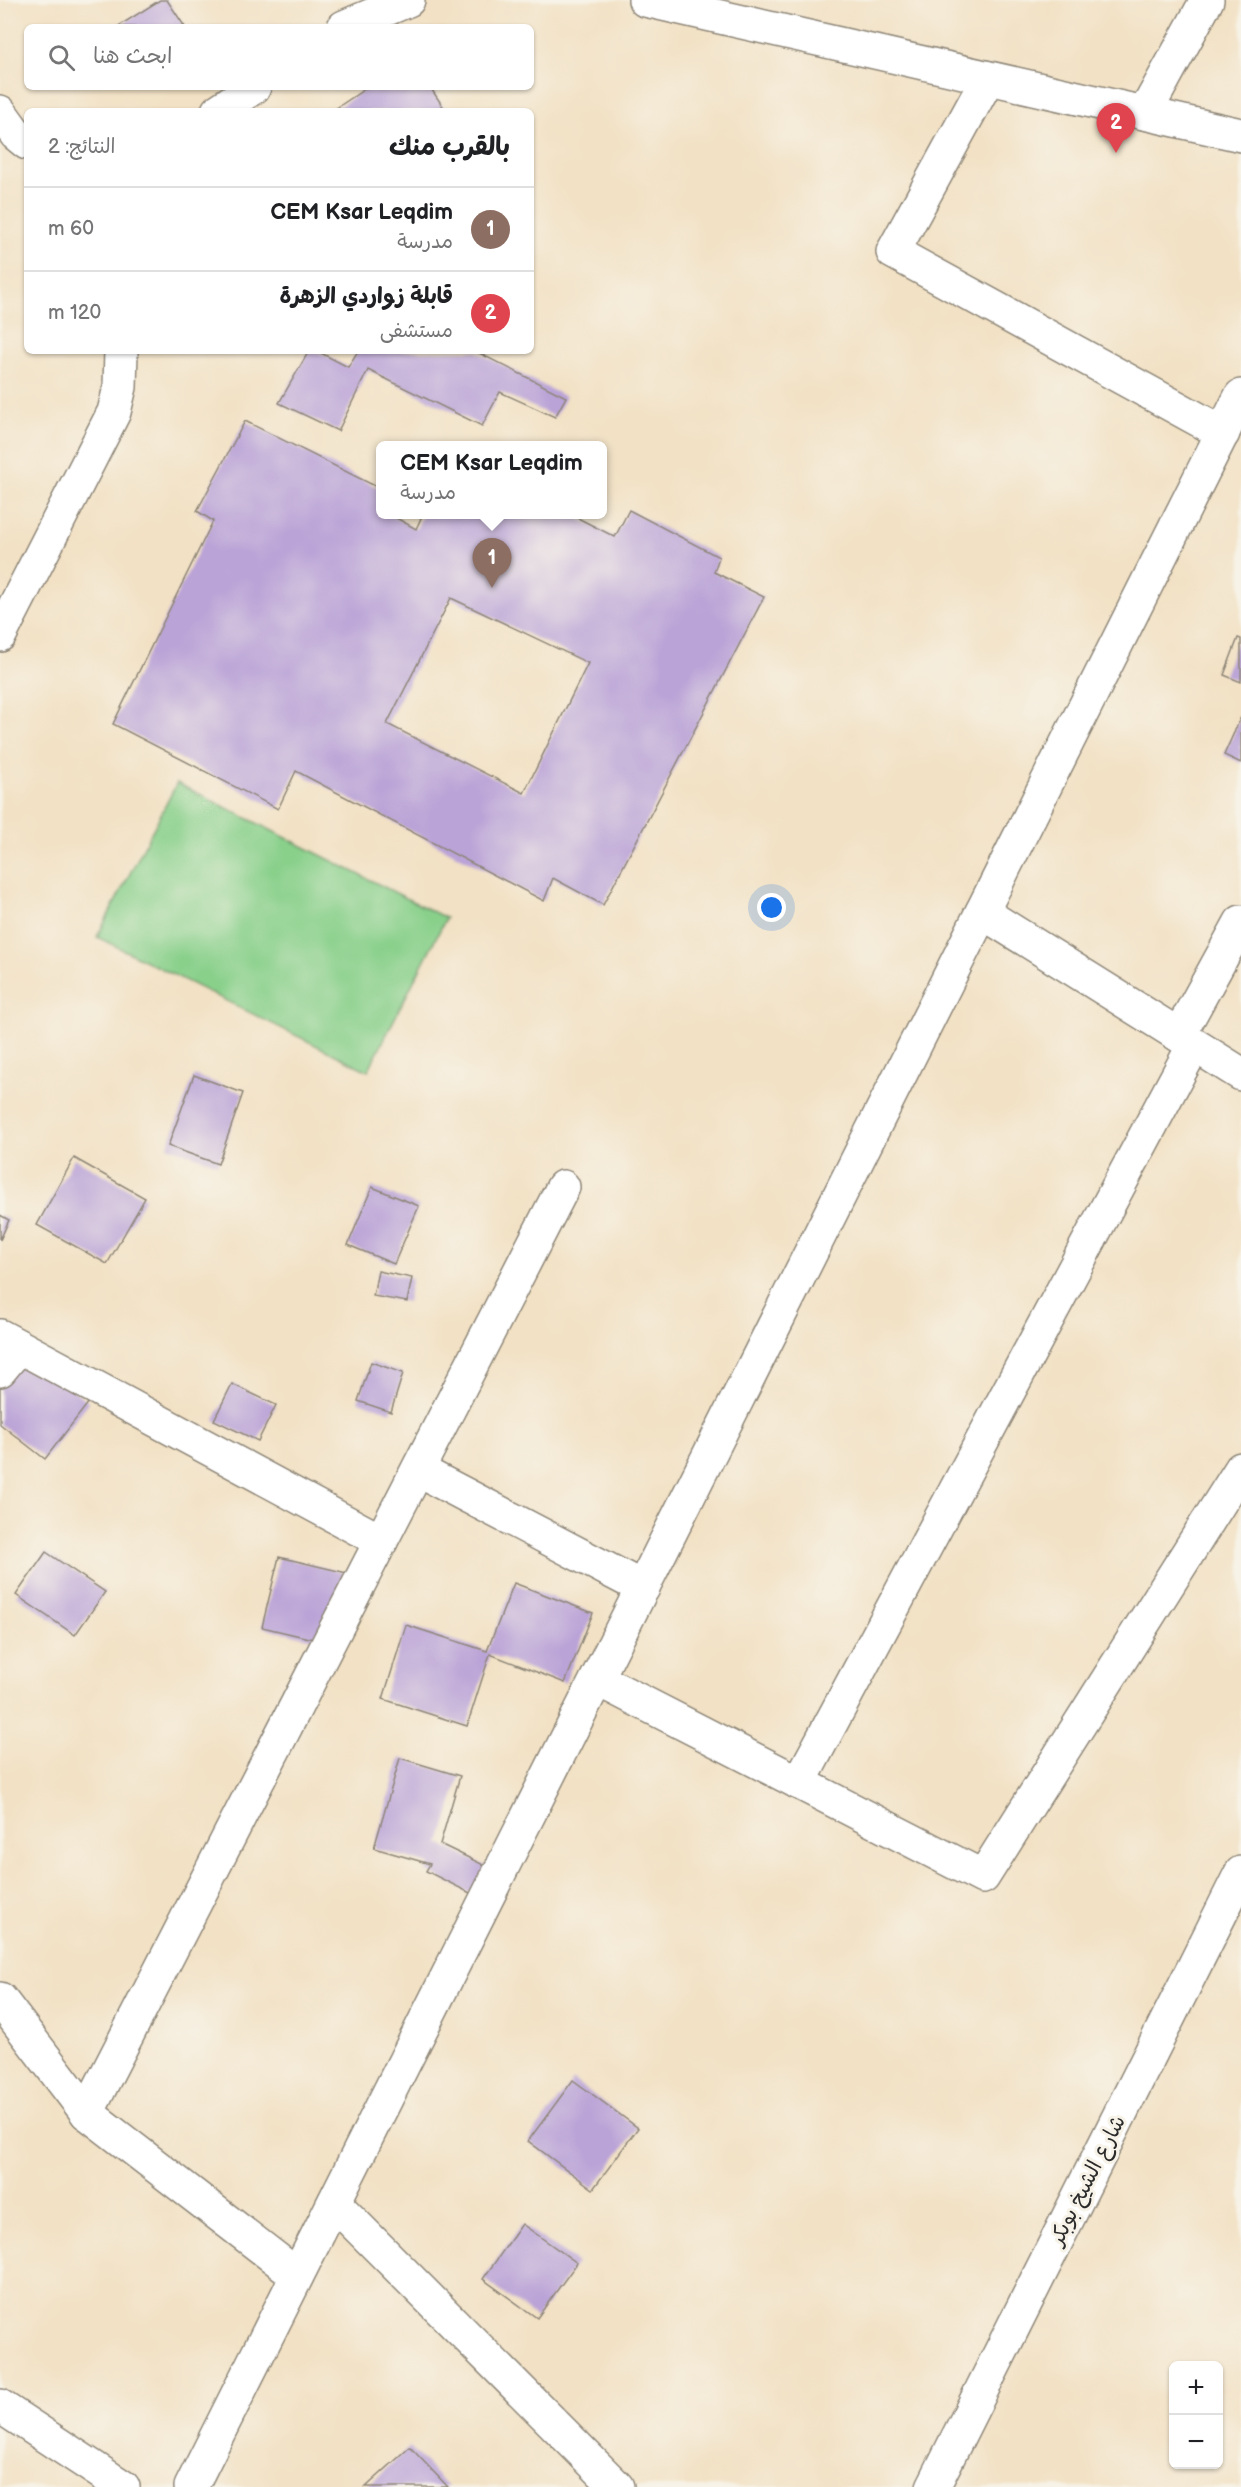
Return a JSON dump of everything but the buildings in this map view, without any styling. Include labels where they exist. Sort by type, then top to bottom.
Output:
[{"type":"street","points":[[351,24],[408,0]]},
{"type":"street","points":[[645,0],[1241,135]]},
{"type":"street","points":[[1145,113],[1207,0]]},
{"type":"street","points":[[988,78],[893,252],[1223,433]]},
{"type":"street","points":[[222,108],[250,90]]},
{"type":"street","points":[[0,112],[16,135],[24,141]]},
{"type":"street","points":[[0,635],[114,412],[120,387],[122,354]]},
{"type":"street","points":[[191,2487],[1241,396]]},
{"type":"street","points":[[982,912],[1241,1074]]},
{"type":"street","points":[[799,1783],[1187,1040],[1241,922]]},
{"type":"street","points":[[87,2113],[563,1187]]},
{"type":"street","points":[[6,1351],[381,1540]]},
{"type":"street","points":[[597,1679],[983,1877],[1241,1469]]},
{"type":"street","points":[[418,1470],[643,1588]]},
{"type":"street","name":"شارع الشيخ بوبكر","points":[[933,2487],[1241,1873]]},
{"type":"street","points":[[0,1998],[87,2113],[297,2275]]},
{"type":"street","points":[[334,2203],[617,2487]]},
{"type":"street","points":[[0,2406],[121,2487]]},
{"type":"green space","points":[[177,783],[446,918],[368,1071],[97,937]]},
{"type":"place","name":"قابلة زواردي الزهرة","points":[[1116,153]]},
{"type":"place","name":"CEM Ksar Leqdim","points":[[492,588]]}]
